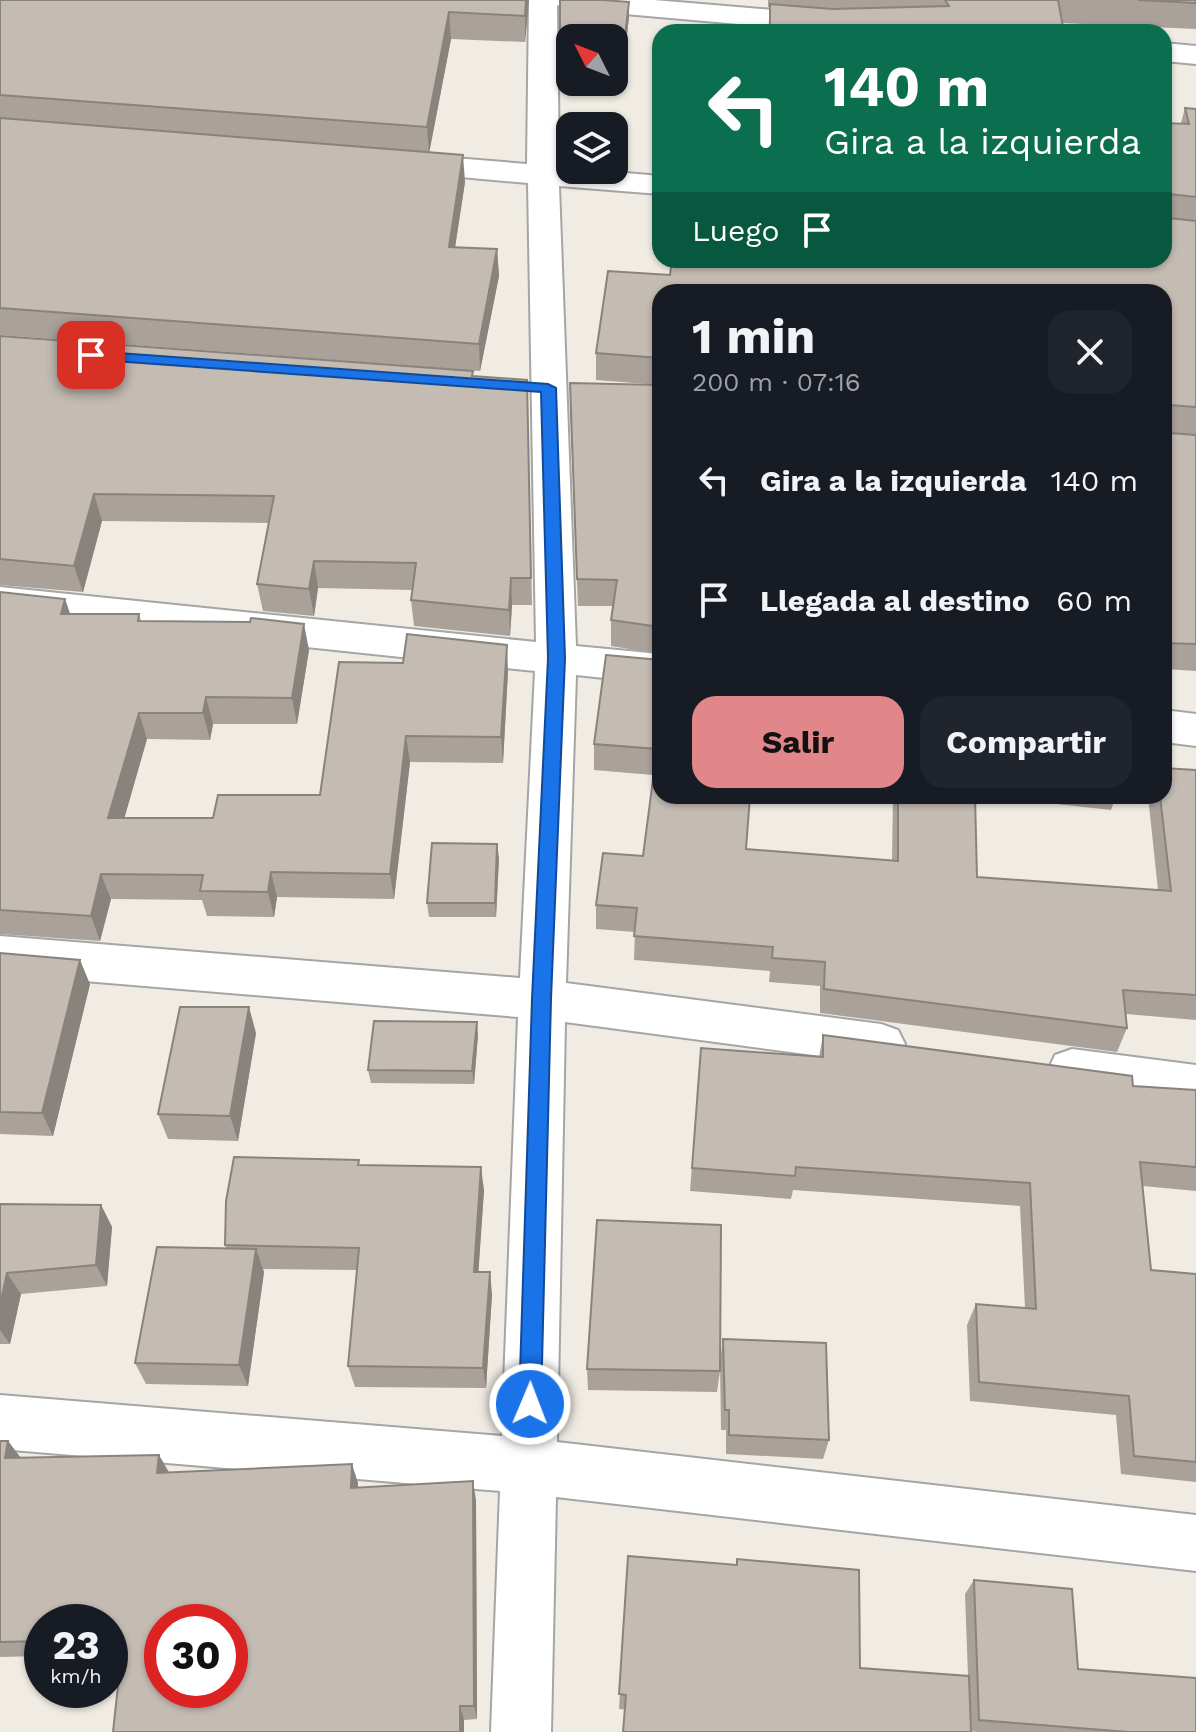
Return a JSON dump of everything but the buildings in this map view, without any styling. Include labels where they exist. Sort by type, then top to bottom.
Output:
[{"type":"street","points":[[521,1732],[542,999],[556,658],[547,388],[543,0]]},
{"type":"street","points":[[557,0],[835,24]]},
{"type":"street","points":[[1172,53],[1196,55]]},
{"type":"street","points":[[372,161],[652,184]]},
{"type":"street","points":[[0,601],[652,668]]},
{"type":"street","points":[[1172,727],[1196,730]]},
{"type":"street","points":[[0,955],[542,999],[916,1049]]},
{"type":"street","points":[[1025,1063],[1196,1086]]},
{"type":"street","points":[[0,1422],[528,1466],[1196,1543]]},
{"type":"route","points":[[91,355],[548,388],[556,658],[530,1404]]}]
